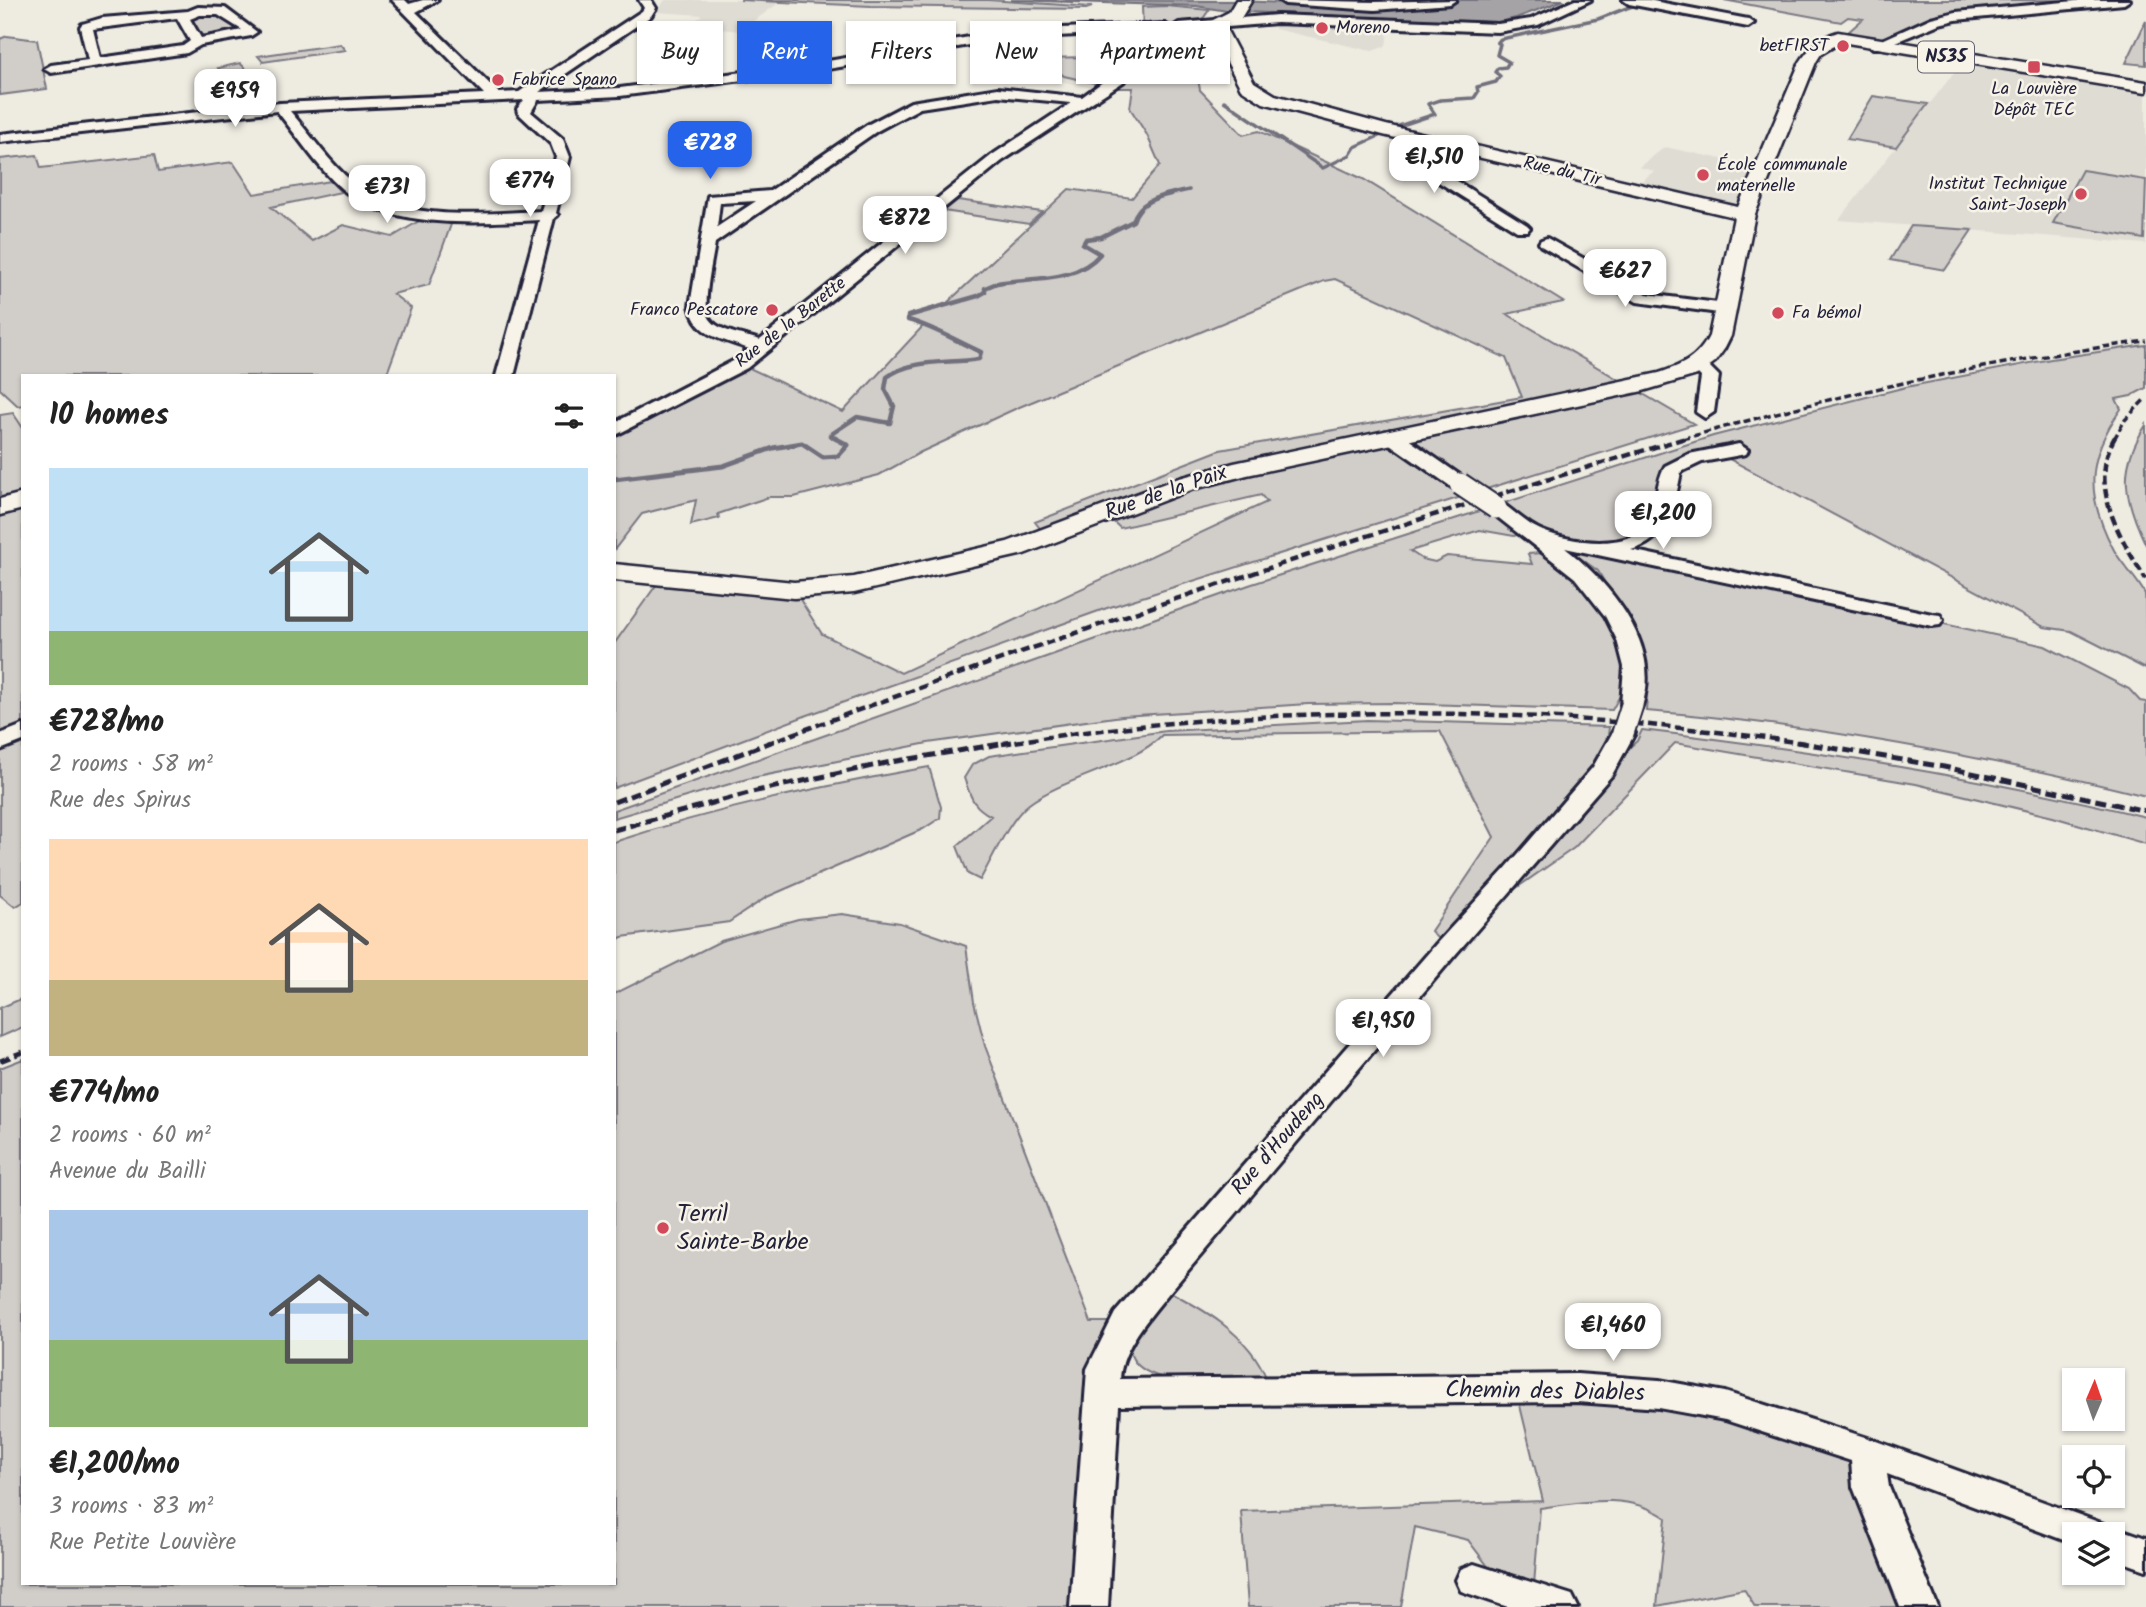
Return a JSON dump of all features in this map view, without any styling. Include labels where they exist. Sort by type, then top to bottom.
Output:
[{"type":"main road","points":[[1218,21],[1240,6]]},
{"type":"main road","name":"N535","points":[[1745,214],[1811,56],[1838,37],[2146,87]]},
{"type":"main road","name":"Rue du Tir","points":[[1230,52],[1247,85],[1259,95],[1383,130],[1745,214]]},
{"type":"main road","points":[[1705,360],[1720,336],[1745,214]]},
{"type":"main road","name":"Rue de la Paix","points":[[616,572],[793,590],[854,584],[1015,548],[1153,495],[1217,475],[1643,384],[1676,376],[1705,360]]},
{"type":"main road","points":[[0,507],[21,502]]},
{"type":"street","points":[[506,374],[564,157],[558,142],[525,113],[528,97],[647,13],[650,8],[645,0]]},
{"type":"street","points":[[1285,0],[1375,6],[1450,0]]},
{"type":"street","points":[[1230,22],[1277,19],[1508,27],[1534,22],[1585,0]]},
{"type":"street","points":[[1629,0],[1751,20],[1665,0]]},
{"type":"street","points":[[1877,45],[1936,21],[1956,16],[2124,0]]},
{"type":"street","points":[[415,4],[494,96]]},
{"type":"street","points":[[195,8],[183,18],[197,43]]},
{"type":"street","points":[[51,69],[179,50],[197,43],[250,32],[226,12],[195,8],[103,22],[86,27],[95,62]]},
{"type":"street","points":[[0,138],[280,107],[494,96],[556,97],[718,80],[1012,34],[1076,32]]},
{"type":"street","name":"Rue de la Barette","points":[[616,429],[725,374],[998,158],[1110,84]]},
{"type":"street","points":[[707,241],[872,128],[916,105],[998,92],[1084,101]]},
{"type":"street","points":[[280,107],[347,185],[380,204],[410,211],[464,216],[550,215]]},
{"type":"street","points":[[1461,148],[1429,170],[1522,228]]},
{"type":"street","points":[[762,347],[715,331],[701,320],[698,306],[713,199],[777,195]]},
{"type":"street","points":[[1547,243],[1643,298],[1726,309]]},
{"type":"street","points":[[1705,360],[1710,376],[1705,412]]},
{"type":"street","name":"Rue d'Houdeng","points":[[1089,1607],[1103,1381],[1127,1322],[1427,970],[1515,874],[1604,770],[1623,733],[1632,705],[1635,668],[1621,626],[1589,580],[1537,536],[1391,436]]},
{"type":"street","points":[[1589,548],[1626,545],[1643,540],[1654,532],[1660,523],[1672,470],[1693,459],[1739,450]]},
{"type":"street","points":[[1537,536],[1932,620]]},
{"type":"street","points":[[0,743],[21,733]]},
{"type":"street","name":"Chemin des Diables","points":[[1103,1381],[1577,1388],[1659,1394],[1725,1406],[1868,1452],[2062,1524]]},
{"type":"street","points":[[1868,1452],[1871,1487],[1919,1607]]},
{"type":"street","points":[[2125,1547],[2146,1554]]},
{"type":"street","points":[[1474,1580],[1559,1607]]},
{"type":"shaded area","points":[[665,0],[780,2],[754,21],[737,21],[737,31],[723,29],[723,21],[695,21],[702,15],[656,12]]},
{"type":"shaded area","points":[[740,0],[988,0],[1092,7],[871,6]]},
{"type":"shaded area","points":[[1011,0],[1239,1],[1380,7],[1459,0],[1564,0],[1516,18],[1494,23],[1227,11],[1196,6]]},
{"type":"shaded area","points":[[1724,0],[2093,0],[1934,18],[1880,40],[1846,34],[1863,19],[1848,17],[1841,22]]},
{"type":"shaded area","points":[[1142,7],[1209,10],[1201,21],[1143,21]]},
{"type":"shaded area","points":[[222,13],[245,30],[201,38],[188,17],[193,14]]},
{"type":"shaded area","points":[[1277,19],[1389,24],[1386,46],[1372,51],[1275,29]]},
{"type":"shaded area","points":[[2146,21],[2146,65],[2126,63]]},
{"type":"shaded area","points":[[7,36],[37,40],[47,89],[0,95],[0,39]]},
{"type":"shaded area","points":[[340,44],[345,50],[263,62],[258,56]]},
{"type":"shaded area","points":[[1076,57],[1076,79],[1062,74],[1062,58]]},
{"type":"shaded area","points":[[1964,60],[2146,87],[2146,244],[1839,220]]},
{"type":"shaded area","points":[[240,63],[267,91],[269,106],[241,109],[239,94],[218,68]]},
{"type":"shaded area","points":[[1062,74],[1076,79],[1076,84],[1109,86],[1102,90],[1062,81]]},
{"type":"shaded area","points":[[1099,84],[1199,84],[1200,90],[1243,135],[1259,131],[1363,179],[1563,302],[1507,314],[1694,424],[1107,608],[805,716],[616,787],[616,641],[662,577],[794,590],[822,634],[901,673],[1267,502],[1261,495],[1120,528],[1104,513],[1046,536],[1035,522],[1220,450],[1522,397],[1506,358],[1335,279],[1324,281],[1017,408],[921,452],[879,475],[794,497],[769,497],[718,514],[719,518],[691,525],[696,500],[642,514],[616,547],[616,429],[741,364],[843,412],[924,325],[908,320],[908,316],[947,303],[1069,189],[1132,198],[1160,165],[1147,135],[1130,108],[1133,88],[1105,88],[1108,86]]},
{"type":"shaded area","points":[[1873,96],[1928,104],[1896,147],[1847,139]]},
{"type":"shaded area","name":"École communale maternelle","points":[[1665,147],[1759,167],[1743,204],[1737,202],[1733,207],[1637,185],[1654,171],[1639,167]]},
{"type":"shaded area","points":[[37,155],[41,168],[154,155],[158,172],[233,162],[254,194],[330,181],[341,192],[271,207],[312,241],[343,225],[392,237],[426,217],[453,219],[429,285],[393,294],[411,308],[387,374],[21,374],[21,405],[18,406],[0,389],[0,159]]},
{"type":"shaded area","points":[[2082,170],[2146,180],[2144,239],[2053,223]]},
{"type":"shaded area","points":[[958,200],[1042,212],[1029,224],[944,211]]},
{"type":"shaded area","points":[[1911,226],[1972,230],[1945,270],[1890,260]]},
{"type":"shaded area","points":[[2146,345],[2146,388],[2131,396],[2116,399],[2121,409],[2101,444],[2096,461],[2094,495],[2098,512],[2117,556],[2145,594],[2146,669],[2071,631],[2044,627],[1720,454],[1684,462],[1654,532],[1607,547],[1530,531],[1514,536],[1480,530],[1410,551],[1422,559],[1435,562],[1447,556],[1532,564],[1528,554],[1558,552],[1589,580],[1635,669],[1612,710],[1393,703],[1308,704],[1122,716],[928,743],[747,779],[616,817],[616,809],[1249,585],[1713,436],[1906,387],[2051,359]]},
{"type":"shaded area","points":[[13,413],[21,425],[21,903],[15,907],[0,895],[0,415]]},
{"type":"shaded area","points":[[2146,425],[2146,545],[2129,498],[2127,470]]},
{"type":"shaded area","points":[[1565,547],[1631,556],[2045,646],[2129,689],[2140,701],[2146,702],[2146,796],[1898,743],[1772,724],[1646,711],[1648,682],[1640,643],[1598,571]]},
{"type":"shaded area","points":[[1367,720],[1609,727],[1604,770],[1637,741],[1642,730],[1832,756],[2021,789],[2146,817],[2146,844],[2053,817],[1916,784],[1675,743],[1574,848],[1476,916],[1446,949],[1431,931],[1494,837],[1440,731],[1162,735],[1135,755],[1044,794],[1029,804],[1008,829],[980,880],[968,874],[957,846],[991,816],[976,805],[964,778],[972,765],[989,756],[1166,731]]},
{"type":"shaded area","points":[[929,767],[941,807],[940,818],[923,829],[767,897],[729,922],[622,937],[616,941],[616,841],[770,799]]},
{"type":"shaded area","points":[[842,914],[900,923],[966,946],[974,1002],[985,1046],[1091,1322],[1127,1322],[1089,1607],[0,1607],[0,1068],[21,1060],[21,1585],[616,1585],[616,993],[721,941],[798,919]]},
{"type":"shaded area","points":[[21,999],[21,1028],[0,1037],[0,1008]]},
{"type":"shaded area","points":[[1157,1285],[1205,1312],[1236,1335],[1259,1363],[1267,1380],[1167,1379],[1145,1371],[1138,1366],[1130,1353],[1127,1322]]},
{"type":"shaded area","points":[[1516,1389],[1659,1394],[1868,1452],[1919,1607],[1755,1607],[1744,1589],[1657,1606],[1666,1518],[1636,1505],[1605,1501],[1540,1508],[1533,1598],[1496,1577],[1468,1540],[1415,1527],[1401,1607],[1248,1607],[1241,1511],[1543,1501]]},
{"type":"waterway","points":[[1393,128],[1435,114],[1428,104],[1440,100],[1474,98],[1478,92],[1477,87],[1496,82],[1500,76],[1495,72],[1498,68],[1506,67],[1509,62],[1497,55],[1500,44],[1497,42],[1501,39],[1598,19],[1632,6]]},
{"type":"waterway","points":[[1224,101],[1323,168],[1350,155],[1355,147],[1379,136]]},
{"type":"waterway","points":[[1171,194],[1189,190]]},
{"type":"waterway","points":[[833,437],[830,435],[857,417],[890,423],[894,406],[885,389],[887,377],[897,371],[919,364],[979,359],[981,352],[908,320],[908,316],[978,296],[985,292],[985,288],[997,283],[1052,277],[1079,270],[1100,254],[1083,244],[1086,239],[1101,237],[1133,221],[1144,205],[1171,194]]},
{"type":"waterway","points":[[1166,195],[1171,194]]},
{"type":"waterway","points":[[616,479],[723,466],[773,448],[802,443],[823,457],[838,456],[848,445],[833,437]]},
{"type":"railway","points":[[1683,439],[1797,408],[1913,381],[2146,341]]},
{"type":"railway","points":[[2114,438],[2125,420],[2146,398]]},
{"type":"railway","points":[[766,744],[1110,621],[1456,508],[1689,437]]},
{"type":"railway","points":[[2114,438],[2107,455],[2104,473],[2110,511],[2126,547],[2146,579]]},
{"type":"railway","points":[[1002,744],[1203,720],[1406,713],[1608,722],[1808,744]]},
{"type":"railway","points":[[616,801],[771,742]]},
{"type":"railway","points":[[616,829],[752,792],[891,762],[1012,742]]},
{"type":"railway","points":[[1797,742],[1808,744]]},
{"type":"railway","points":[[1808,744],[1944,767],[2146,811]]},
{"type":"railway","points":[[0,1061],[21,1053]]},
{"type":"place","name":"Moreno","points":[[1322,28]]},
{"type":"place","name":"betFIRST","points":[[1843,46]]},
{"type":"place","name":"La Louvière Dépôt TEC","points":[[2034,67]]},
{"type":"place","name":"Fabrice Spano","points":[[498,80]]},
{"type":"place","name":"École communale maternelle","points":[[1703,175]]},
{"type":"place","name":"Institut Technique Saint-Joseph","points":[[2081,194]]},
{"type":"place","name":"Franco Pescatore","points":[[772,310]]},
{"type":"place","name":"Fa bémol","points":[[1778,313]]},
{"type":"place","name":"Terril Sainte-Barbe","points":[[663,1228]]}]
